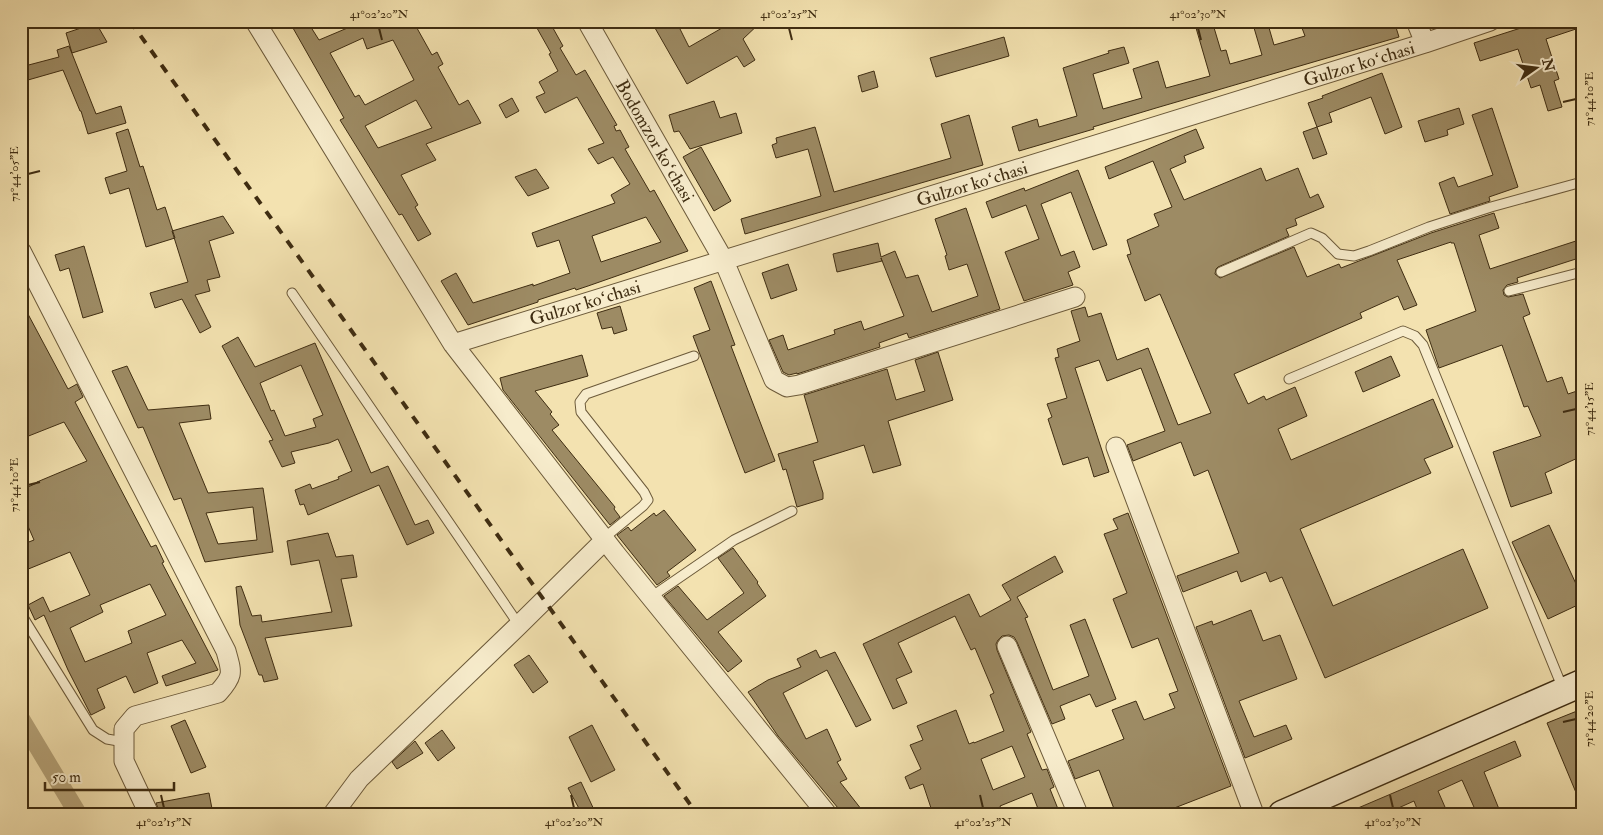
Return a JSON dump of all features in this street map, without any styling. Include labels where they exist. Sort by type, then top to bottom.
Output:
[{"type":"main road","points":[[1282,814],[1572,686]]},
{"type":"street","points":[[255,21],[453,344],[651,597],[827,814]]},
{"type":"street","name":"Bodomzor koʻchasi","points":[[587,21],[724,260],[774,380],[787,387],[841,372],[1075,297]]},
{"type":"street","points":[[1416,21],[1425,43]]},
{"type":"street","name":"Gulzor koʻchasi","points":[[453,344],[1425,43],[1490,21]]},
{"type":"street","points":[[21,251],[226,651],[232,672],[226,684],[218,693],[135,716],[124,729],[124,761],[149,814]]},
{"type":"street","points":[[1116,447],[1254,814]]},
{"type":"street","points":[[333,814],[359,779],[519,626],[605,539]]},
{"type":"street","points":[[1007,646],[1078,814]]},
{"type":"lane","points":[[1221,272],[1311,233],[1322,238],[1338,254],[1354,256],[1438,224],[1582,182]]},
{"type":"lane","points":[[1509,291],[1582,272]]},
{"type":"lane","points":[[292,293],[519,626]]},
{"type":"lane","points":[[1289,379],[1403,331],[1415,336],[1423,345],[1572,686]]},
{"type":"lane","points":[[605,539],[648,500],[644,492],[581,412],[580,402],[586,394],[694,356]]},
{"type":"lane","points":[[651,597],[734,540],[792,511]]},
{"type":"lane","points":[[21,614],[94,730],[107,739],[124,742]]},
{"type":"building","points":[[289,21],[307,21],[319,40],[364,21],[413,21],[432,55],[437,52],[443,64],[438,67],[459,105],[468,100],[481,123],[426,144],[436,160],[401,175],[418,205],[415,207],[431,234],[418,241],[402,214],[399,215],[340,120],[344,118]],"holes":[[[363,38],[367,49],[393,40],[414,80],[365,105],[359,95],[355,97],[330,53]],[[416,100],[432,128],[378,148],[365,126]]]},
{"type":"building","points":[[533,21],[549,21],[563,46],[560,48],[576,75],[585,70],[617,125],[614,126],[616,131],[620,130],[629,147],[625,149],[650,192],[654,190],[688,251],[468,325],[441,281],[456,273],[473,303],[570,273],[559,240],[537,247],[532,233],[615,203],[611,195],[630,184],[613,157],[598,164],[588,149],[604,143],[577,97],[545,113],[536,97],[545,93],[539,82],[558,71],[549,54],[551,53]],"holes":[[[646,217],[661,242],[601,262],[592,236]]]},
{"type":"building","points":[[651,21],[676,21],[689,47],[722,28],[719,21],[762,21],[743,39],[755,60],[744,67],[737,56],[687,84]]},
{"type":"building","points":[[1194,21],[1212,21],[1221,51],[1226,50],[1230,64],[1262,55],[1252,21],[1267,21],[1274,45],[1305,36],[1302,28],[1326,21],[1334,21],[1336,28],[1359,21],[1394,21],[1399,37],[1156,108],[1019,151],[1012,127],[1037,119],[1039,127],[1077,116],[1063,68],[1124,47],[1129,63],[1093,74],[1103,109],[1142,98],[1133,69],[1158,61],[1166,88],[1210,76]]},
{"type":"building","points":[[1548,21],[1582,21],[1582,27],[1546,39],[1559,79],[1554,81],[1562,107],[1548,111],[1540,85],[1531,88],[1518,49],[1480,61],[1474,43]]},
{"type":"building","points":[[96,23],[107,42],[72,53],[66,33]]},
{"type":"building","points":[[1004,37],[1009,56],[936,77],[930,58]]},
{"type":"building","points":[[69,46],[96,114],[121,106],[126,123],[88,134],[81,111],[63,70],[21,82],[21,67],[59,57],[57,50]]},
{"type":"building","points":[[874,71],[878,87],[862,92],[858,76]]},
{"type":"building","points":[[1382,73],[1402,127],[1385,134],[1371,97],[1329,113],[1332,122],[1317,127],[1308,103]]},
{"type":"building","points":[[512,98],[519,111],[506,118],[499,105]]},
{"type":"building","points":[[714,101],[720,118],[736,113],[742,133],[690,149],[679,131],[674,132],[669,115]]},
{"type":"building","points":[[1459,108],[1464,124],[1447,130],[1448,135],[1425,142],[1418,121]]},
{"type":"building","points":[[1492,108],[1518,187],[1489,197],[1490,201],[1450,214],[1439,183],[1454,177],[1458,187],[1493,175],[1472,115]]},
{"type":"building","points":[[969,115],[983,165],[745,234],[741,219],[821,196],[808,149],[776,158],[772,145],[777,143],[776,138],[815,127],[834,192],[951,158],[941,124]]},
{"type":"building","points":[[1317,127],[1327,154],[1313,159],[1303,132]]},
{"type":"building","points":[[128,129],[140,167],[143,166],[157,210],[165,207],[175,238],[146,247],[129,188],[110,194],[105,178],[127,171],[116,133]]},
{"type":"building","points":[[1196,129],[1204,148],[1184,156],[1186,162],[1170,169],[1184,200],[1261,168],[1266,181],[1298,168],[1310,198],[1318,194],[1324,207],[1295,219],[1297,225],[1286,229],[1289,236],[1218,267],[1215,274],[1220,278],[1294,247],[1307,277],[1339,264],[1341,268],[1431,233],[1494,213],[1499,228],[1479,235],[1490,269],[1582,239],[1582,257],[1517,278],[1518,282],[1507,285],[1503,290],[1504,295],[1508,297],[1523,294],[1530,314],[1523,317],[1547,382],[1562,377],[1568,394],[1577,391],[1582,402],[1582,456],[1545,473],[1552,493],[1511,507],[1493,452],[1541,436],[1528,406],[1524,407],[1502,345],[1439,368],[1426,330],[1476,311],[1454,243],[1451,242],[1397,260],[1417,305],[1404,310],[1398,296],[1360,313],[1362,318],[1234,374],[1248,404],[1264,396],[1266,400],[1295,387],[1307,416],[1278,429],[1291,460],[1433,399],[1453,447],[1424,459],[1431,473],[1300,529],[1333,606],[1463,549],[1488,608],[1325,678],[1282,577],[1270,582],[1266,572],[1241,582],[1237,571],[1183,592],[1177,576],[1239,553],[1208,470],[1194,476],[1181,442],[1133,461],[1127,445],[1165,431],[1141,368],[1107,381],[1099,360],[1075,368],[1109,472],[1094,477],[1088,457],[1063,465],[1048,419],[1052,417],[1047,404],[1067,398],[1055,358],[1059,357],[1057,349],[1080,341],[1071,311],[1085,307],[1088,317],[1101,313],[1117,360],[1148,348],[1178,425],[1211,413],[1160,294],[1145,301],[1127,255],[1131,254],[1127,240],[1159,226],[1154,214],[1172,207],[1153,161],[1109,179],[1105,167]]},
{"type":"building","points":[[701,147],[731,201],[714,211],[683,157]]},
{"type":"building","points":[[536,169],[549,188],[528,196],[515,177]]},
{"type":"building","points":[[1078,170],[1107,245],[1093,250],[1071,192],[1041,204],[1061,256],[1074,251],[1080,267],[1068,272],[1073,285],[1024,301],[1005,252],[1039,239],[1026,205],[992,218],[986,202],[1024,188],[1025,191]]},
{"type":"building","points":[[966,208],[1000,309],[909,338],[907,333],[879,343],[880,347],[797,374],[789,375],[783,372],[769,340],[783,335],[788,350],[835,334],[834,330],[861,321],[864,330],[904,316],[881,258],[882,261],[837,272],[833,254],[878,243],[881,257],[895,251],[906,278],[918,275],[932,312],[978,296],[967,264],[949,270],[945,256],[947,255],[935,219]]},
{"type":"building","points":[[223,216],[234,233],[209,241],[220,277],[207,280],[210,291],[195,295],[211,327],[200,333],[182,299],[155,308],[150,293],[188,282],[172,231]]},
{"type":"building","points":[[84,246],[103,312],[83,318],[69,268],[60,271],[55,255]]},
{"type":"building","points":[[788,264],[797,290],[771,299],[762,273]]},
{"type":"building","points":[[711,281],[735,345],[731,346],[775,461],[745,473],[693,336],[710,330],[694,288]]},
{"type":"building","points":[[21,301],[68,389],[77,384],[83,397],[75,402],[151,547],[156,545],[164,562],[162,563],[218,670],[166,686],[162,676],[196,663],[182,640],[147,653],[158,683],[134,693],[126,676],[97,689],[105,708],[91,715],[68,670],[44,615],[35,620],[28,605],[43,597],[50,612],[90,595],[70,552],[21,572],[21,545],[34,540],[21,510],[21,490],[87,461],[64,422],[21,439]],"holes":[[[150,584],[166,615],[128,631],[132,643],[85,662],[70,628],[103,612],[100,605]]]},
{"type":"building","points":[[620,306],[627,330],[614,334],[612,327],[602,329],[597,313]]},
{"type":"building","points":[[238,337],[255,367],[315,343],[371,473],[388,466],[415,525],[428,520],[434,533],[407,545],[379,485],[308,515],[304,504],[300,505],[295,490],[310,484],[312,489],[339,479],[338,477],[352,471],[338,439],[291,452],[295,463],[282,467],[269,441],[273,440],[222,346]],"holes":[[[301,365],[323,415],[313,419],[316,427],[285,436],[274,410],[271,411],[260,383]]]},
{"type":"building","points":[[938,352],[953,400],[888,421],[901,465],[873,473],[864,445],[813,461],[823,493],[823,499],[797,507],[786,469],[783,470],[778,454],[818,442],[804,395],[887,369],[896,400],[925,391],[915,360]]},
{"type":"building","points":[[582,355],[588,376],[535,391],[552,412],[550,414],[559,425],[552,430],[615,507],[614,509],[620,517],[610,525],[503,390],[500,378]]},
{"type":"building","points":[[1391,356],[1400,376],[1363,392],[1355,372]]},
{"type":"building","points":[[127,366],[148,410],[209,405],[211,419],[179,423],[208,493],[263,488],[273,552],[205,562],[181,498],[174,500],[143,427],[138,428],[112,371]],"holes":[[[253,507],[257,540],[218,544],[206,513]]]},
{"type":"building","points":[[664,510],[696,550],[667,572],[670,576],[657,585],[617,535],[628,527],[631,531],[654,513],[656,516]]},
{"type":"building","points":[[1128,513],[1231,786],[1159,814],[1116,814],[1099,770],[1075,779],[1068,761],[1124,739],[1112,710],[1136,701],[1144,720],[1175,708],[1169,694],[1178,691],[1158,638],[1132,648],[1113,599],[1127,593],[1104,534],[1118,529],[1113,519]]},
{"type":"building","points":[[1549,525],[1582,597],[1582,603],[1548,619],[1512,542]]},
{"type":"building","points":[[328,533],[336,557],[353,555],[357,577],[341,579],[352,626],[265,638],[278,679],[264,682],[262,675],[259,675],[240,625],[236,587],[241,586],[252,616],[261,615],[262,622],[332,612],[319,560],[291,565],[287,541]]},
{"type":"building","points":[[733,548],[766,596],[718,632],[742,661],[728,672],[664,596],[678,586],[707,620],[744,593],[718,558]]},
{"type":"building","points":[[1055,556],[1063,572],[1017,597],[1028,617],[1025,618],[1053,690],[1089,676],[1070,625],[1085,619],[1116,699],[1096,707],[1090,694],[1060,706],[1065,719],[1052,724],[1017,642],[1014,637],[1009,635],[1002,636],[996,644],[997,650],[1031,732],[1027,734],[1042,770],[1047,769],[1054,787],[1050,789],[1060,814],[1040,814],[1032,793],[1000,806],[1003,814],[933,814],[923,784],[910,789],[905,777],[921,769],[910,745],[923,740],[917,726],[956,710],[969,744],[1004,731],[990,695],[994,693],[975,648],[971,650],[955,616],[898,643],[912,672],[896,679],[907,703],[893,709],[863,644],[969,594],[980,617],[1011,600],[1002,585]],"holes":[[[1012,746],[1025,777],[993,790],[981,759]]]},
{"type":"building","points":[[1251,610],[1263,641],[1280,635],[1297,679],[1239,701],[1254,737],[1286,725],[1292,739],[1245,758],[1196,627],[1212,621],[1213,625]]},
{"type":"building","points":[[816,650],[820,658],[835,652],[871,720],[856,727],[827,670],[783,693],[806,739],[827,729],[841,760],[837,762],[847,779],[840,782],[865,814],[843,814],[778,736],[748,692],[768,680],[801,667],[797,659]]},
{"type":"building","points":[[529,655],[548,682],[533,693],[514,665]]},
{"type":"building","points":[[1582,709],[1582,807],[1547,723]]},
{"type":"building","points":[[185,720],[206,767],[191,773],[171,726]]},
{"type":"building","points":[[592,725],[615,770],[591,782],[569,737]]},
{"type":"building","points":[[442,730],[455,748],[438,761],[425,743]]},
{"type":"building","points":[[415,741],[423,753],[397,769],[392,762]]},
{"type":"building","points":[[1515,741],[1521,756],[1484,772],[1501,814],[1477,814],[1462,780],[1438,791],[1448,814],[1419,814],[1414,801],[1385,814],[1344,814]]},
{"type":"building","points":[[581,782],[596,814],[582,814],[568,788]]},
{"type":"building","points":[[209,793],[213,814],[160,814],[156,803]]},
{"type":"waterway","points":[[21,719],[78,814]]},
{"type":"railway","points":[[130,21],[697,814]]}]
